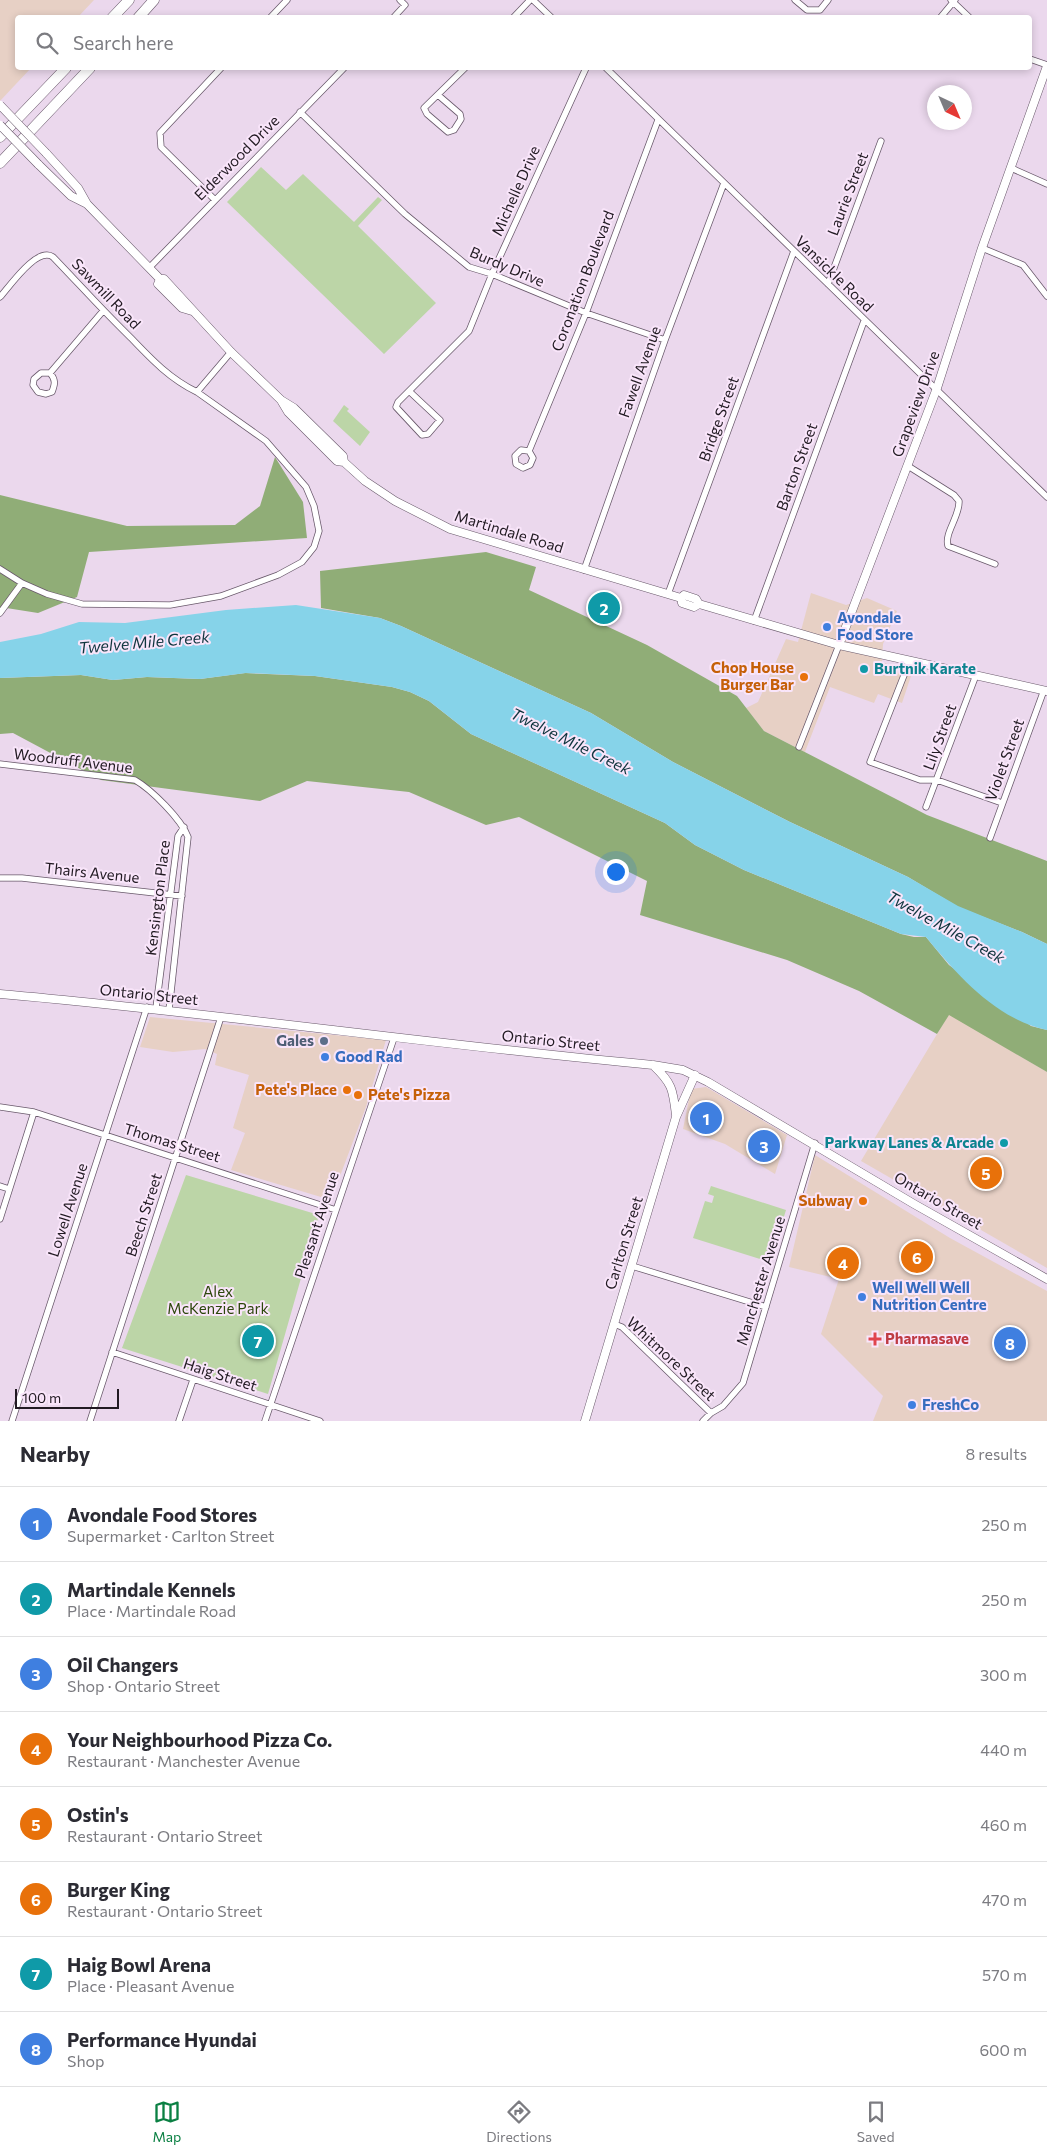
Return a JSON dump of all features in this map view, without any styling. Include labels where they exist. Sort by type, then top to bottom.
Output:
[{"type":"highway","points":[[115,15],[128,0]]},
{"type":"highway","points":[[141,15],[154,0]]},
{"type":"highway","points":[[0,137],[64,70]]},
{"type":"highway","points":[[0,163],[88,70]]},
{"type":"main road","name":"Grapeview Drive","points":[[839,645],[937,388],[982,248],[1047,66]]},
{"type":"main road","name":"Martindale Road","points":[[0,105],[78,188],[87,204],[148,268],[160,279],[164,279],[187,302],[192,311],[231,352],[281,400],[294,408],[343,456],[344,462],[365,481],[395,502],[450,529],[680,598],[684,595],[696,599],[699,604],[754,621],[839,645],[1045,690]]},
{"type":"main road","name":"Martindale Road","points":[[0,125],[72,196],[87,204]]},
{"type":"main road","name":"Ontario Street","points":[[0,994],[156,1008],[394,1038],[653,1065],[683,1070],[695,1075],[914,1204],[1047,1279]]},
{"type":"main road","points":[[653,1065],[665,1076],[673,1091],[676,1118]]},
{"type":"main road","name":"Carlton Street","points":[[585,1421],[676,1118],[695,1075]]},
{"type":"street","points":[[273,15],[287,0]]},
{"type":"street","points":[[396,15],[405,5],[400,0]]},
{"type":"street","points":[[516,15],[532,0],[549,15]]},
{"type":"street","points":[[796,0],[807,10],[820,10],[828,0]]},
{"type":"street","points":[[942,15],[953,1],[967,15]]},
{"type":"street","points":[[1032,60],[1047,66]]},
{"type":"street","points":[[214,199],[161,147],[160,134],[219,70]]},
{"type":"street","name":"Elderwood Drive","points":[[148,268],[342,70]]},
{"type":"street","points":[[438,94],[460,114],[461,120],[454,130],[448,132],[427,114],[424,108],[438,94],[463,70]]},
{"type":"street","name":"Michelle Drive","points":[[409,391],[440,420],[428,434],[422,434],[396,407],[398,402],[409,391],[469,331],[492,274],[585,70]]},
{"type":"street","name":"Vansickle Road","points":[[608,70],[1047,497]]},
{"type":"street","name":"Burdy Drive","points":[[300,112],[405,214],[468,267],[492,274],[586,313],[664,340]]},
{"type":"street","name":"Coronation Boulevard","points":[[529,451],[586,313],[658,120]]},
{"type":"street","name":"Laurie Street","points":[[828,284],[881,141]]},
{"type":"street","points":[[1011,168],[1047,184]]},
{"type":"street","name":"Fawell Avenue","points":[[584,570],[664,340],[724,183]]},
{"type":"street","points":[[982,248],[1023,265],[1047,296]]},
{"type":"street","name":"Bridge Street","points":[[668,594],[794,252]]},
{"type":"street","name":"Sawmill Road","points":[[0,297],[33,260],[40,255],[50,254],[103,311],[164,371],[266,441],[306,487],[314,506],[319,531],[314,547],[302,562],[278,575],[221,596],[170,605],[82,604],[22,583]]},
{"type":"street","points":[[50,373],[103,311]]},
{"type":"street","name":"Barton Street","points":[[754,621],[864,321]]},
{"type":"street","points":[[197,392],[231,352]]},
{"type":"street","points":[[908,466],[954,495],[959,501],[958,511],[947,540],[948,546],[995,564]]},
{"type":"street","points":[[0,569],[22,583],[0,613]]},
{"type":"street","name":"Grapeview Drive","points":[[799,747],[839,645]]},
{"type":"street","points":[[910,660],[870,762],[920,780],[937,780],[1002,803]]},
{"type":"street","name":"Lily Street","points":[[926,807],[976,675]]},
{"type":"street","name":"Violet Street","points":[[990,838],[1045,690]]},
{"type":"street","name":"Woodruff Avenue","points":[[0,764],[135,780],[144,785],[184,827]]},
{"type":"street","name":"Kensington Place","points":[[156,1008],[178,836],[184,827]]},
{"type":"street","name":"Kensington Place","points":[[169,1010],[188,837],[184,827]]},
{"type":"street","name":"Thairs Avenue","points":[[0,878],[22,878],[182,896]]},
{"type":"street","name":"Lowell Avenue","points":[[12,1421],[147,1007]]},
{"type":"street","name":"Beech Street","points":[[90,1421],[221,1017]]},
{"type":"street","name":"Pleasant Avenue","points":[[265,1421],[394,1038]]},
{"type":"street","name":"Thomas Street","points":[[0,1107],[34,1112],[336,1210]]},
{"type":"street","points":[[0,1219],[34,1112]]},
{"type":"street","name":"Manchester Avenue","points":[[703,1421],[711,1413],[723,1406],[743,1383],[815,1144]]},
{"type":"street","points":[[0,1186],[9,1189]]},
{"type":"street","points":[[632,1266],[766,1307]]},
{"type":"street","name":"Whitmore Street","points":[[614,1324],[622,1327],[711,1413]]},
{"type":"street","name":"Haig Street","points":[[112,1352],[320,1421]]},
{"type":"street","points":[[179,1421],[193,1380]]},
{"type":"shaded area","points":[[0,0],[94,0],[80,15],[15,15],[15,70],[29,70],[0,101]]},
{"type":"shaded area","points":[[811,593],[846,605],[867,598],[897,611],[883,644],[882,662],[912,673],[902,703],[878,694],[874,703],[830,687],[805,752],[764,731],[746,708],[758,702],[786,639],[798,642]]},
{"type":"shaded area","points":[[949,1014],[1047,1072],[1047,1268],[861,1161]]},
{"type":"shaded area","points":[[150,1017],[386,1040],[366,1107],[331,1200],[231,1170],[245,1133],[233,1128],[249,1075],[215,1065],[217,1054],[205,1049],[173,1052],[140,1047]]},
{"type":"shaded area","points":[[706,1087],[787,1135],[775,1174],[725,1144],[683,1129],[691,1089]]},
{"type":"shaded area","points":[[815,1155],[950,1238],[1047,1291],[1047,1421],[873,1421],[883,1396],[821,1334],[839,1279],[789,1267]]},
{"type":"green space","points":[[261,167],[286,190],[303,174],[354,222],[378,197],[382,200],[358,226],[436,303],[384,354],[227,202]]},
{"type":"green space","points":[[344,405],[349,409],[347,411],[370,432],[360,446],[333,421]]},
{"type":"green space","points":[[275,457],[303,502],[307,538],[89,552],[77,597],[38,613],[0,607],[0,495],[127,526],[235,525],[260,506]]},
{"type":"green space","points":[[486,552],[536,567],[529,590],[647,645],[737,696],[764,731],[927,815],[1047,861],[1047,944],[958,907],[908,877],[790,822],[673,762],[591,713],[401,626],[380,618],[321,608],[320,571]]},
{"type":"green space","points":[[245,673],[315,676],[392,687],[410,692],[429,701],[471,734],[665,823],[695,845],[744,870],[901,934],[926,937],[949,965],[1031,1026],[1047,1030],[1047,1072],[949,1015],[937,1034],[859,991],[787,960],[640,915],[647,881],[519,817],[486,825],[409,792],[307,781],[260,801],[101,780],[13,733],[0,734],[0,678],[81,675],[113,680],[147,677],[200,679]]},
{"type":"green space","name":"Alex McKenzie Park","points":[[186,1175],[319,1215],[268,1394],[122,1348]]},
{"type":"green space","points":[[711,1186],[786,1210],[770,1262],[693,1238],[705,1201],[712,1203],[714,1196],[708,1194]]},
{"type":"water","name":"Twelve Mile Creek","points":[[296,605],[380,618],[401,626],[591,713],[673,762],[790,822],[908,877],[958,906],[1047,944],[1047,1030],[1011,1016],[979,994],[926,937],[901,934],[744,870],[695,845],[665,823],[471,734],[429,701],[410,692],[392,687],[315,676],[246,673],[200,679],[147,677],[113,680],[81,675],[0,678],[0,642],[41,634],[79,622],[125,623],[226,610]]},
{"type":"place","name":"Martindale Kennels","points":[[604,608]]},
{"type":"place","name":"Avondale Food Store","points":[[827,627]]},
{"type":"place","name":"Burtnik Karate","points":[[864,669]]},
{"type":"place","name":"Chop House Burger Bar","points":[[804,677]]},
{"type":"place","name":"Gales","points":[[324,1041]]},
{"type":"place","name":"Good Rad","points":[[325,1057]]},
{"type":"place","name":"Pete's Place","points":[[347,1090]]},
{"type":"place","name":"Pete's Pizza","points":[[358,1095]]},
{"type":"place","name":"Avondale Food Stores","points":[[706,1118]]},
{"type":"place","name":"Parkway Lanes & Arcade","points":[[1004,1143]]},
{"type":"place","name":"Oil Changers","points":[[764,1146]]},
{"type":"place","name":"Ostin's","points":[[986,1173]]},
{"type":"place","name":"Subway","points":[[863,1201]]},
{"type":"place","name":"Burger King","points":[[917,1257]]},
{"type":"place","name":"Your Neighbourhood Pizza Co.","points":[[843,1263]]},
{"type":"place","name":"Well Well Well Nutrition Centre","points":[[862,1297]]},
{"type":"place","name":"Pharmasave","points":[[875,1339]]},
{"type":"place","name":"Haig Bowl Arena","points":[[258,1341]]},
{"type":"place","name":"Performance Hyundai","points":[[1010,1343]]},
{"type":"place","name":"FreshCo","points":[[912,1405]]}]
